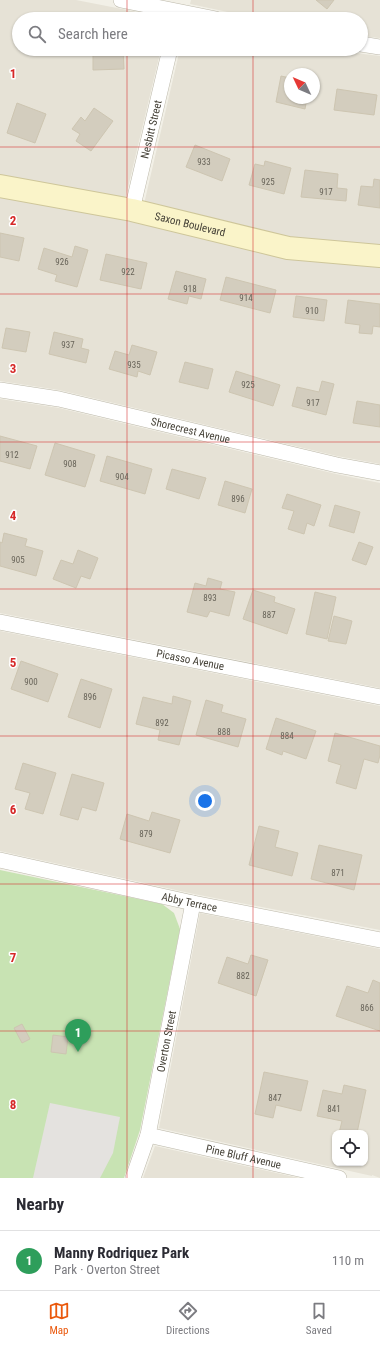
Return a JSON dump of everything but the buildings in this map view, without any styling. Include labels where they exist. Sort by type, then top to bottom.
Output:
[{"type":"main road","name":"Saxon Boulevard","points":[[0,186],[132,210],[288,248],[380,256]]},
{"type":"street","points":[[121,0],[179,10]]},
{"type":"street","points":[[368,45],[380,47]]},
{"type":"street","name":"Nesbitt Street","points":[[132,210],[168,56]]},
{"type":"street","name":"Shorecrest Avenue","points":[[0,390],[59,399],[336,465],[380,473]]},
{"type":"street","name":"Picasso Avenue","points":[[0,622],[380,697]]},
{"type":"street","name":"Abby Terrace","points":[[0,860],[193,903],[380,940]]},
{"type":"street","name":"Overton Street","points":[[133,1178],[148,1135],[193,903]]},
{"type":"street","name":"Pine Bluff Avenue","points":[[148,1135],[339,1178]]},
{"type":"shaded area","points":[[0,0],[76,0],[137,12],[12,12],[12,56],[159,56],[125,200],[0,177]]},
{"type":"shaded area","points":[[191,0],[380,0],[380,38],[368,37],[368,12],[228,12],[190,4]]},
{"type":"shaded area","points":[[368,55],[380,56],[380,247],[289,239],[144,204],[178,56],[368,56]]},
{"type":"shaded area","points":[[0,195],[380,265],[380,464],[337,456],[59,390],[0,381]]},
{"type":"shaded area","points":[[0,399],[59,408],[336,474],[380,483],[380,688],[0,613]]},
{"type":"shaded area","points":[[0,631],[380,706],[380,930],[194,894],[0,851]]},
{"type":"shaded area","points":[[200,913],[380,949],[380,1178],[159,1128]]},
{"type":"shaded area","points":[[50,1103],[120,1117],[113,1153],[100,1178],[33,1178]]},
{"type":"shaded area","points":[[155,1146],[299,1178],[143,1178]]},
{"type":"green space","points":[[0,870],[162,904],[174,913],[180,929],[140,1130],[124,1178],[0,1178]]},
{"type":"place","name":"Manny Rodriquez Park","points":[[78,1052]]}]
